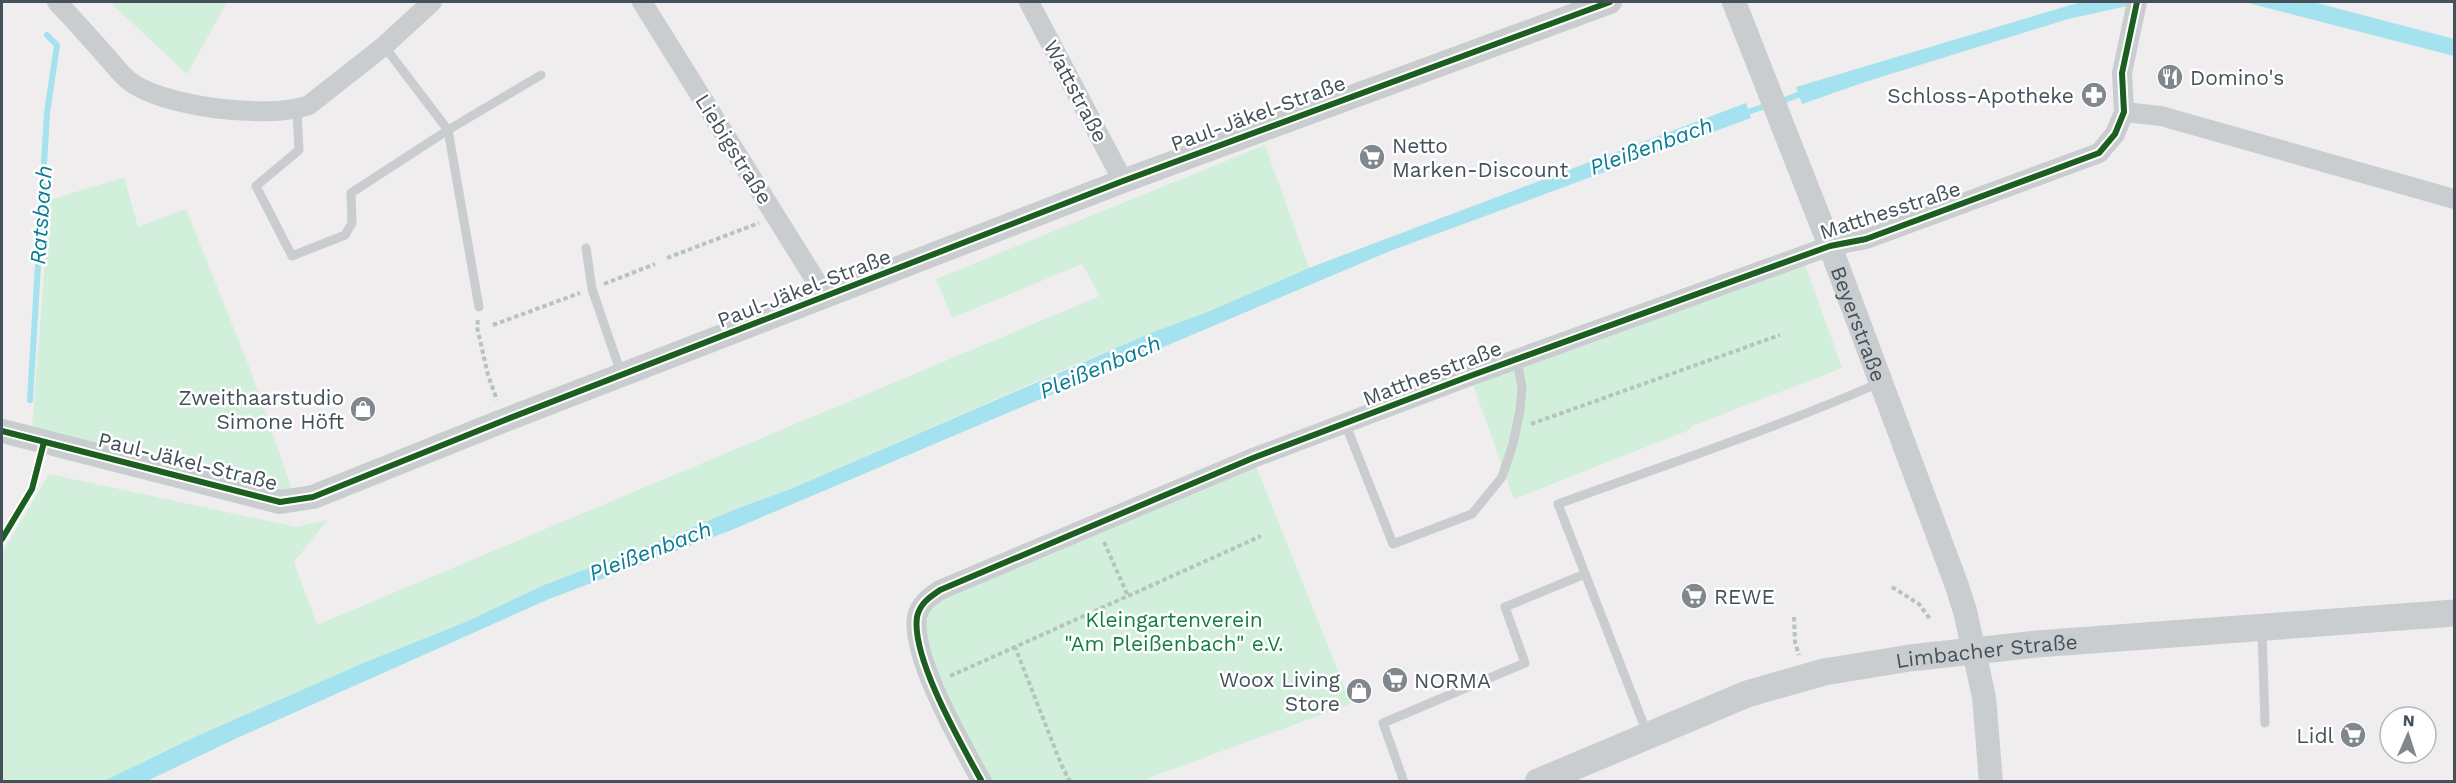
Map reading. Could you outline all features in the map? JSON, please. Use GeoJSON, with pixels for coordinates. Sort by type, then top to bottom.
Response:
{"type":"FeatureCollection","features":[{"type":"Feature","properties":{"kind":"main road","name":"Limbacher Straße"},"geometry":{"type":"LineString","coordinates":[[1538,782],[1747,694],[1806,676],[1910,658],[1973,651],[2261,626],[2454,613]]}},
{"type":"Feature","properties":{"kind":"street"},"geometry":{"type":"LineString","coordinates":[[57,2],[129,81],[194,106],[227,110],[297,110],[309,105],[384,46],[432,2]]}},
{"type":"Feature","properties":{"kind":"street","name":"Liebigstraße"},"geometry":{"type":"LineString","coordinates":[[642,2],[826,297]]}},
{"type":"Feature","properties":{"kind":"street","name":"Wattstraße"},"geometry":{"type":"LineString","coordinates":[[1029,2],[1123,181]]}},
{"type":"Feature","properties":{"kind":"street","name":"Paul-Jäkel-Straße"},"geometry":{"type":"LineString","coordinates":[[2,431],[261,498],[280,502],[299,501],[1123,181],[1610,2]]}},
{"type":"Feature","properties":{"kind":"street","name":"Beyerstraße"},"geometry":{"type":"LineString","coordinates":[[1734,2],[1830,246],[1879,383],[1957,586],[1965,611],[1984,697],[1991,782]]}},
{"type":"Feature","properties":{"kind":"street"},"geometry":{"type":"LineString","coordinates":[[2136,5],[2122,73],[2124,112],[2161,116],[2454,198]]}},
{"type":"Feature","properties":{"kind":"street","name":"Matthesstraße"},"geometry":{"type":"LineString","coordinates":[[982,782],[933,684],[918,636],[917,617],[923,602],[940,590],[1253,458],[1345,423],[1830,246],[1866,239],[2099,153],[2115,134],[2124,112]]}},
{"type":"Feature","properties":{"kind":"lane"},"geometry":{"type":"LineString","coordinates":[[384,46],[448,130],[479,307]]}},
{"type":"Feature","properties":{"kind":"lane"},"geometry":{"type":"LineString","coordinates":[[297,110],[299,150],[256,186],[292,256],[345,235],[352,224],[351,193],[448,130],[541,75]]}},
{"type":"Feature","properties":{"kind":"lane"},"geometry":{"type":"LineString","coordinates":[[586,248],[592,289],[622,375]]}},
{"type":"Feature","properties":{"kind":"lane"},"geometry":{"type":"LineString","coordinates":[[1345,423],[1393,544],[1472,514],[1502,477],[1516,430],[1522,387],[1517,359]]}},
{"type":"Feature","properties":{"kind":"lane"},"geometry":{"type":"LineString","coordinates":[[1648,735],[1558,504],[1725,444],[1879,383]]}},
{"type":"Feature","properties":{"kind":"lane"},"geometry":{"type":"LineString","coordinates":[[1404,782],[1383,723],[1525,663],[1504,607],[1585,574]]}},
{"type":"Feature","properties":{"kind":"lane"},"geometry":{"type":"LineString","coordinates":[[2261,626],[2265,723]]}},
{"type":"Feature","properties":{"kind":"path"},"geometry":{"type":"LineString","coordinates":[[667,258],[776,216]]}},
{"type":"Feature","properties":{"kind":"path"},"geometry":{"type":"LineString","coordinates":[[493,324],[655,264]]}},
{"type":"Feature","properties":{"kind":"path"},"geometry":{"type":"LineString","coordinates":[[479,307],[477,327],[488,375],[495,394]]}},
{"type":"Feature","properties":{"kind":"path"},"geometry":{"type":"LineString","coordinates":[[1516,430],[1780,335]]}},
{"type":"Feature","properties":{"kind":"path"},"geometry":{"type":"LineString","coordinates":[[1096,524],[1128,596]]}},
{"type":"Feature","properties":{"kind":"path"},"geometry":{"type":"LineString","coordinates":[[933,684],[1261,536]]}},
{"type":"Feature","properties":{"kind":"path"},"geometry":{"type":"LineString","coordinates":[[1892,587],[1919,604],[1930,619]]}},
{"type":"Feature","properties":{"kind":"path"},"geometry":{"type":"LineString","coordinates":[[1794,617],[1795,642],[1800,658]]}},
{"type":"Feature","properties":{"kind":"path"},"geometry":{"type":"LineString","coordinates":[[1015,647],[1060,764],[1070,782]]}},
{"type":"Feature","properties":{"kind":"green space"},"geometry":{"type":"Polygon","coordinates":[[[110,2],[227,2],[187,74],[110,2]]]}},
{"type":"Feature","properties":{"kind":"green space"},"geometry":{"type":"Polygon","coordinates":[[[1265,145],[1309,268],[1205,313],[1076,364],[793,488],[544,585],[468,621],[361,664],[197,736],[104,781],[2,781],[2,553],[49,474],[296,527],[327,520],[294,562],[317,625],[1100,296],[1082,264],[952,318],[936,279],[1265,145]]]}},
{"type":"Feature","properties":{"kind":"green space"},"geometry":{"type":"Polygon","coordinates":[[[124,177],[138,227],[186,209],[250,369],[295,498],[32,428],[50,200],[124,177]]]}},
{"type":"Feature","properties":{"kind":"green space"},"geometry":{"type":"Polygon","coordinates":[[[1802,256],[1842,368],[1514,499],[1470,376],[1802,256]]]}},
{"type":"Feature","properties":{"kind":"green space","name":"Kleingartenverein \"Am Pleißenbach\" e.V."},"geometry":{"type":"Polygon","coordinates":[[[1253,458],[1351,704],[1148,778],[1149,781],[982,781],[924,661],[923,602],[1253,458]]]}},
{"type":"Feature","properties":{"kind":"water"},"geometry":{"type":"Polygon","coordinates":[[[2081,2],[2146,2],[2068,19],[1802,104],[1796,87],[2081,2]]]}},
{"type":"Feature","properties":{"kind":"water"},"geometry":{"type":"Polygon","coordinates":[[[2244,2],[2313,2],[2454,39],[2454,56],[2244,2]]]}},
{"type":"Feature","properties":{"kind":"water"},"geometry":{"type":"Polygon","coordinates":[[[1746,103],[1751,118],[1390,251],[729,531],[549,599],[237,738],[147,781],[104,781],[197,736],[361,664],[468,621],[544,585],[793,488],[1151,333],[1205,313],[1309,268],[1746,103]]]}},
{"type":"Feature","properties":{"kind":"waterway","name":"Ratsbach"},"geometry":{"type":"LineString","coordinates":[[30,400],[47,113],[57,45],[47,35]]}},
{"type":"Feature","properties":{"kind":"waterway","name":"Pleißenbach"},"geometry":{"type":"LineString","coordinates":[[1779,102],[1806,92]]}},
{"type":"Feature","properties":{"kind":"waterway","name":"Pleißenbach"},"geometry":{"type":"LineString","coordinates":[[1741,114],[1769,105]]}},
{"type":"Feature","properties":{"kind":"cycle path"},"geometry":{"type":"LineString","coordinates":[[2,431],[280,502],[313,497],[505,420],[1123,181],[1610,2]]}},
{"type":"Feature","properties":{"kind":"cycle path"},"geometry":{"type":"LineString","coordinates":[[982,782],[940,701],[922,655],[917,634],[917,617],[920,608],[940,590],[1253,458],[1470,376],[1830,246],[1866,239],[2099,153],[2115,134],[2124,112],[2122,73],[2137,2]]}},
{"type":"Feature","properties":{"kind":"cycle path"},"geometry":{"type":"LineString","coordinates":[[2,539],[32,489],[44,442]]}},
{"type":"Feature","properties":{"kind":"place","name":"Domino's"},"geometry":{"type":"Point","coordinates":[2170,77]}},
{"type":"Feature","properties":{"kind":"place","name":"Schloss-Apotheke"},"geometry":{"type":"Point","coordinates":[2094,95]}},
{"type":"Feature","properties":{"kind":"place","name":"Netto Marken-Discount"},"geometry":{"type":"Point","coordinates":[1372,157]}},
{"type":"Feature","properties":{"kind":"place","name":"Zweithaarstudio Simone Höft"},"geometry":{"type":"Point","coordinates":[363,409]}},
{"type":"Feature","properties":{"kind":"place","name":"REWE"},"geometry":{"type":"Point","coordinates":[1694,596]}},
{"type":"Feature","properties":{"kind":"place","name":"NORMA"},"geometry":{"type":"Point","coordinates":[1395,680]}},
{"type":"Feature","properties":{"kind":"place","name":"Woox Living Store"},"geometry":{"type":"Point","coordinates":[1359,691]}},
{"type":"Feature","properties":{"kind":"place","name":"Lidl"},"geometry":{"type":"Point","coordinates":[2353,735]}}]}
